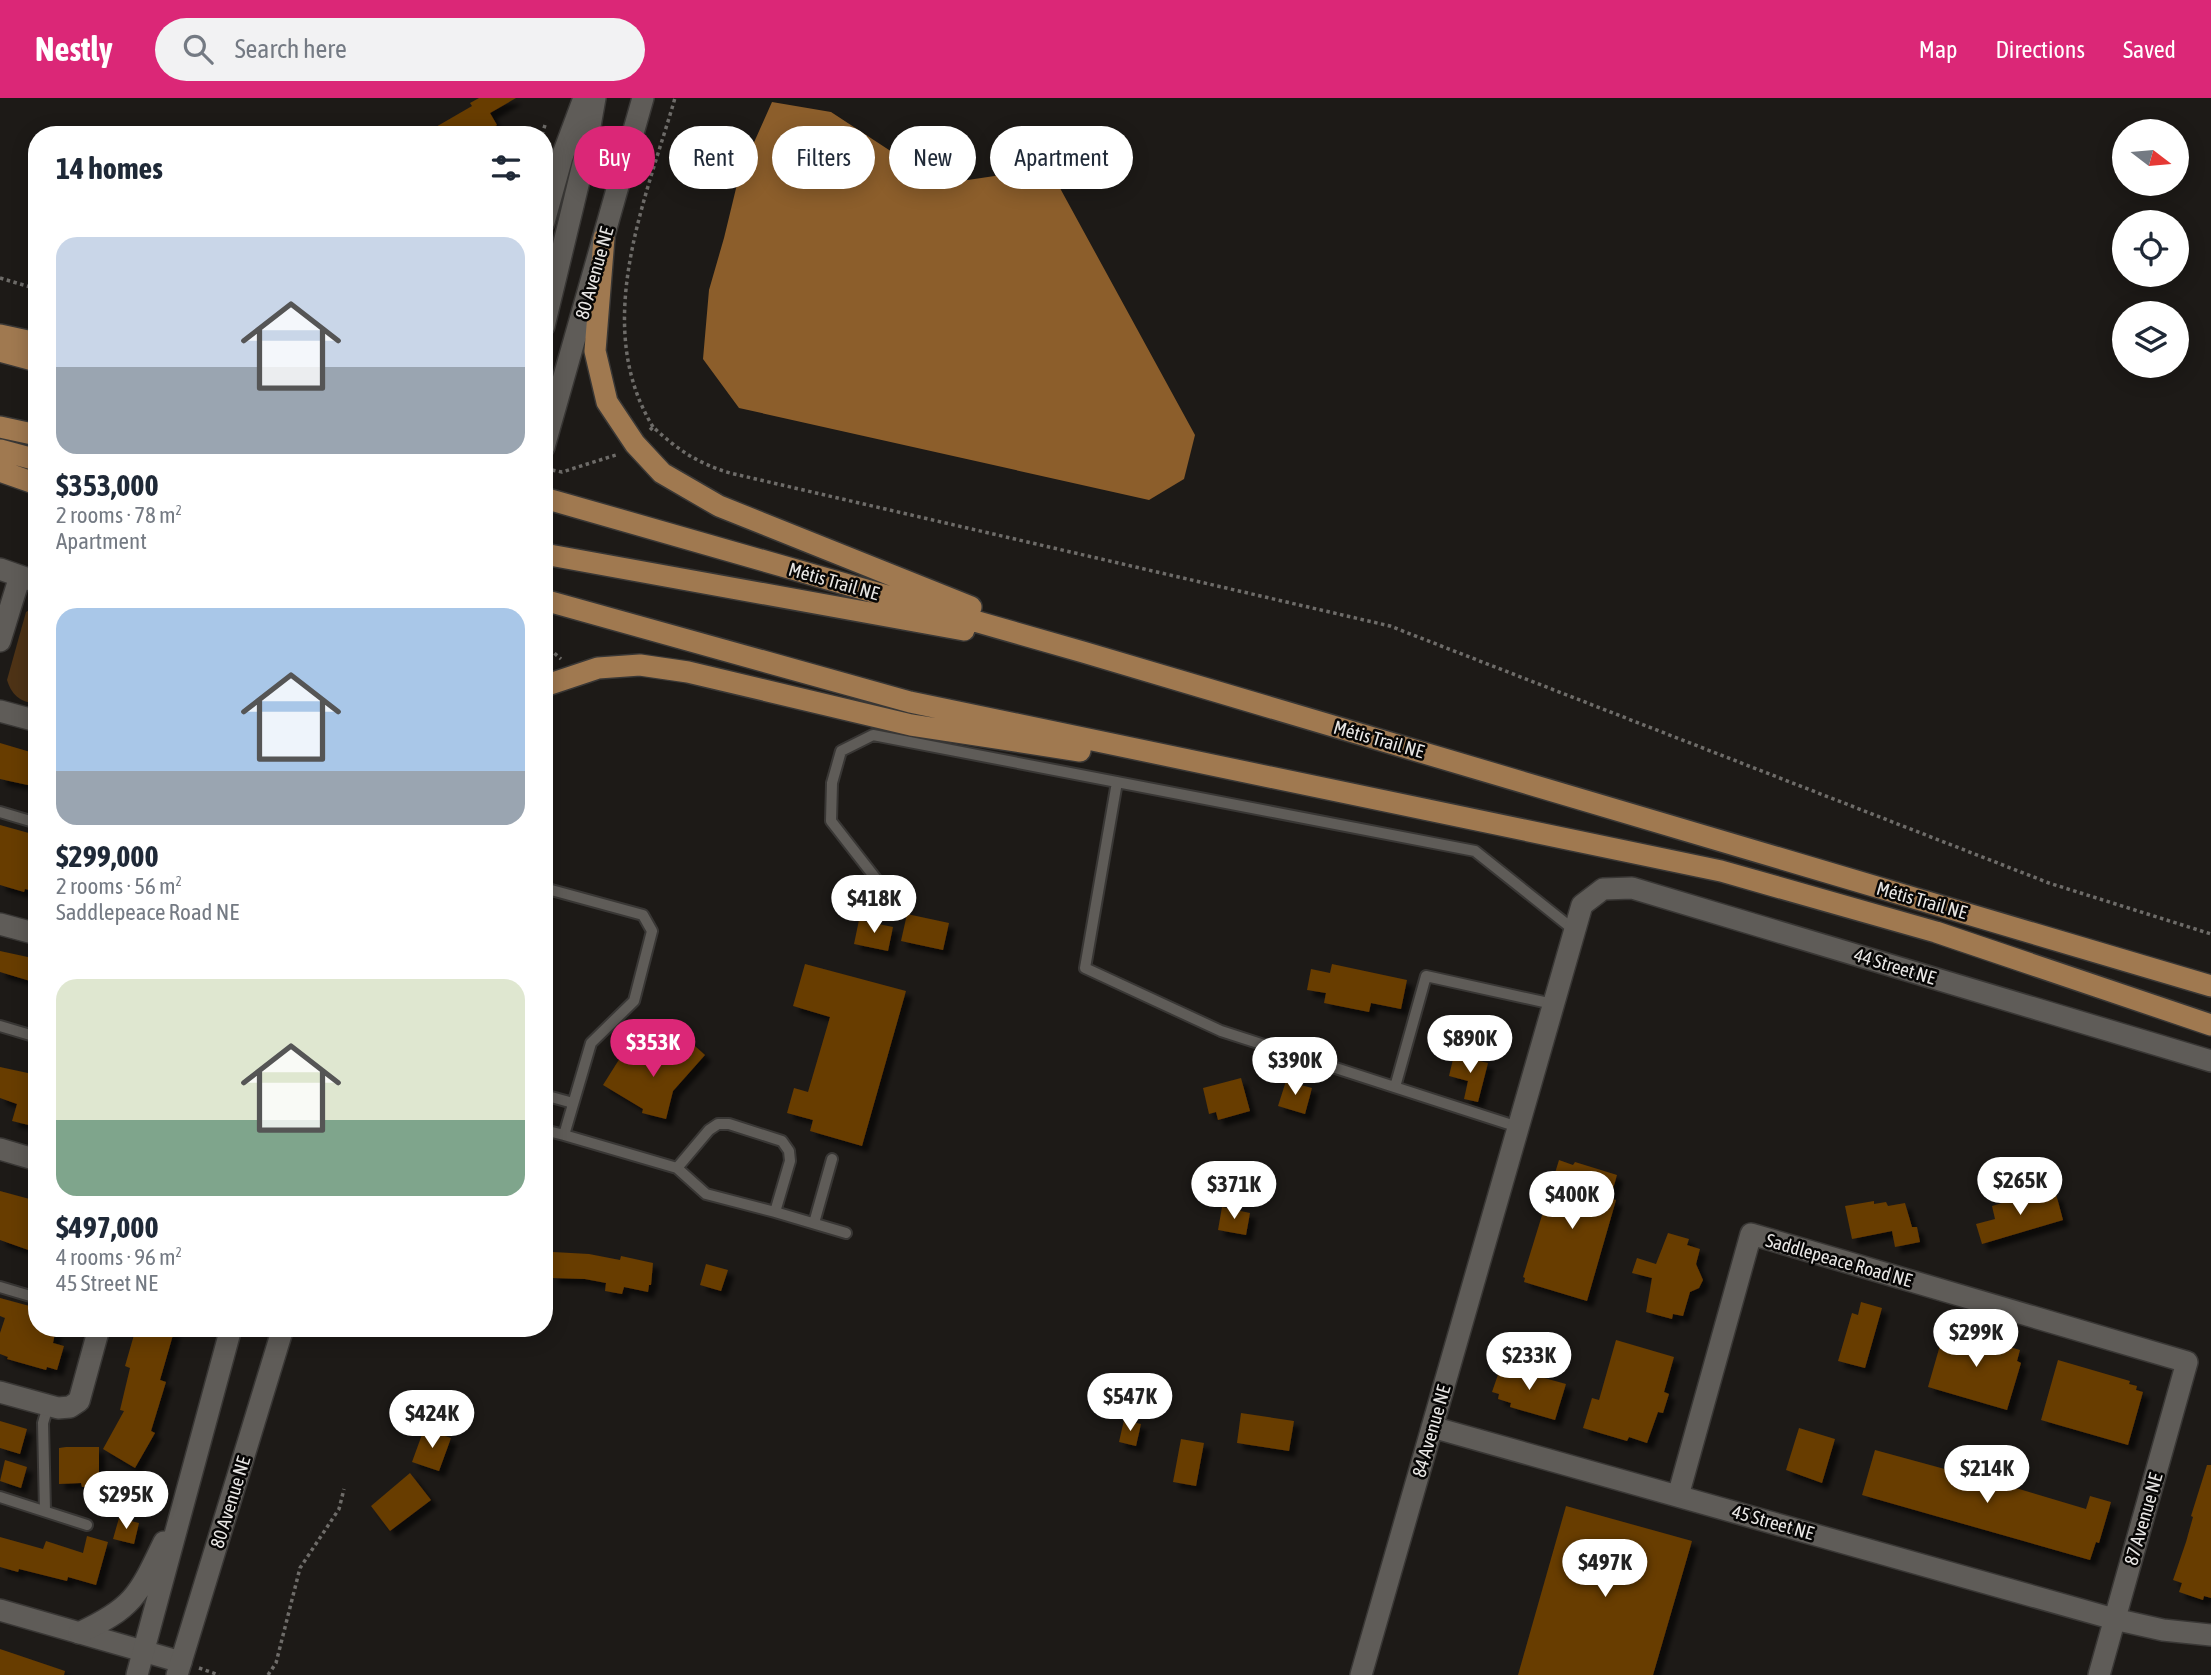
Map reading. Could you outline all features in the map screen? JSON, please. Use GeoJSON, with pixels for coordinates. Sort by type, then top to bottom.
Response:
{"type":"FeatureCollection","features":[{"type":"Feature","properties":{"kind":"main road"},"geometry":{"type":"LineString","coordinates":[[604,238],[595,351],[607,402],[635,444],[662,473],[719,506],[1083,652]]}},
{"type":"Feature","properties":{"kind":"main road"},"geometry":{"type":"LineString","coordinates":[[0,335],[28,341]]}},
{"type":"Feature","properties":{"kind":"main road"},"geometry":{"type":"LineString","coordinates":[[0,351],[28,359]]}},
{"type":"Feature","properties":{"kind":"main road"},"geometry":{"type":"LineString","coordinates":[[0,427],[28,433]]}},
{"type":"Feature","properties":{"kind":"main road"},"geometry":{"type":"LineString","coordinates":[[0,450],[28,458]]}},
{"type":"Feature","properties":{"kind":"main road"},"geometry":{"type":"LineString","coordinates":[[0,471],[28,481]]}},
{"type":"Feature","properties":{"kind":"main road","name":"Métis Trail NE"},"geometry":{"type":"LineString","coordinates":[[553,491],[1083,652],[2211,986]]}},
{"type":"Feature","properties":{"kind":"main road"},"geometry":{"type":"LineString","coordinates":[[553,556],[1083,652]]}},
{"type":"Feature","properties":{"kind":"main road","name":"Métis Trail NE"},"geometry":{"type":"LineString","coordinates":[[553,603],[911,702],[1721,871],[1936,932],[2211,1025]]}},
{"type":"Feature","properties":{"kind":"main road"},"geometry":{"type":"LineString","coordinates":[[553,683],[598,668],[640,665],[688,672],[911,725],[1331,789]]}},
{"type":"Feature","properties":{"kind":"street"},"geometry":{"type":"LineString","coordinates":[[553,190],[584,98]]}},
{"type":"Feature","properties":{"kind":"street"},"geometry":{"type":"LineString","coordinates":[[553,289],[584,160],[595,98]]}},
{"type":"Feature","properties":{"kind":"street","name":"80 Avenue NE"},"geometry":{"type":"LineString","coordinates":[[553,416],[643,98]]}},
{"type":"Feature","properties":{"kind":"street"},"geometry":{"type":"LineString","coordinates":[[0,640],[19,576]]}},
{"type":"Feature","properties":{"kind":"street"},"geometry":{"type":"LineString","coordinates":[[0,711],[28,719]]}},
{"type":"Feature","properties":{"kind":"street","name":"44 Street NE"},"geometry":{"type":"LineString","coordinates":[[1582,905],[1603,889],[1632,888],[2211,1061]]}},
{"type":"Feature","properties":{"kind":"street","name":"84 Avenue NE"},"geometry":{"type":"LineString","coordinates":[[1361,1675],[1582,905]]}},
{"type":"Feature","properties":{"kind":"street"},"geometry":{"type":"LineString","coordinates":[[0,924],[28,932]]}},
{"type":"Feature","properties":{"kind":"street"},"geometry":{"type":"LineString","coordinates":[[0,1149],[28,1157]]}},
{"type":"Feature","properties":{"kind":"street","name":"Saddlepeace Road NE"},"geometry":{"type":"LineString","coordinates":[[1678,1496],[1751,1234],[2188,1362]]}},
{"type":"Feature","properties":{"kind":"street"},"geometry":{"type":"LineString","coordinates":[[0,1392],[48,1406],[70,1407],[79,1401],[97,1337]]}},
{"type":"Feature","properties":{"kind":"street"},"geometry":{"type":"LineString","coordinates":[[137,1675],[229,1337]]}},
{"type":"Feature","properties":{"kind":"street","name":"80 Avenue NE"},"geometry":{"type":"LineString","coordinates":[[179,1668],[280,1337]]}},
{"type":"Feature","properties":{"kind":"street","name":"87 Avenue NE"},"geometry":{"type":"LineString","coordinates":[[2099,1675],[2188,1362]]}},
{"type":"Feature","properties":{"kind":"street","name":"45 Street NE"},"geometry":{"type":"LineString","coordinates":[[1432,1427],[2114,1619],[2163,1630],[2211,1635]]}},
{"type":"Feature","properties":{"kind":"street"},"geometry":{"type":"LineString","coordinates":[[79,1633],[107,1621],[129,1604],[145,1583],[187,1496]]}},
{"type":"Feature","properties":{"kind":"street"},"geometry":{"type":"LineString","coordinates":[[0,1610],[144,1651],[179,1668]]}},
{"type":"Feature","properties":{"kind":"lane"},"geometry":{"type":"LineString","coordinates":[[891,898],[831,821],[832,783],[841,751],[873,736],[1475,851],[1574,930]]}},
{"type":"Feature","properties":{"kind":"lane"},"geometry":{"type":"LineString","coordinates":[[1117,782],[1085,968],[1222,1031],[1518,1127]]}},
{"type":"Feature","properties":{"kind":"lane"},"geometry":{"type":"LineString","coordinates":[[0,812],[28,820]]}},
{"type":"Feature","properties":{"kind":"lane"},"geometry":{"type":"LineString","coordinates":[[553,890],[643,915],[652,932],[634,1002],[591,1043],[564,1135]]}},
{"type":"Feature","properties":{"kind":"lane"},"geometry":{"type":"LineString","coordinates":[[1395,1087],[1426,976],[1553,1004]]}},
{"type":"Feature","properties":{"kind":"lane"},"geometry":{"type":"LineString","coordinates":[[0,1026],[28,1034]]}},
{"type":"Feature","properties":{"kind":"lane"},"geometry":{"type":"LineString","coordinates":[[553,1097],[573,1103]]}},
{"type":"Feature","properties":{"kind":"lane"},"geometry":{"type":"LineString","coordinates":[[677,1168],[709,1130],[718,1124],[729,1124],[782,1141],[789,1151],[790,1161],[775,1212]]}},
{"type":"Feature","properties":{"kind":"lane"},"geometry":{"type":"LineString","coordinates":[[553,1132],[677,1168],[706,1194],[846,1233]]}},
{"type":"Feature","properties":{"kind":"lane"},"geometry":{"type":"LineString","coordinates":[[814,1223],[832,1159]]}},
{"type":"Feature","properties":{"kind":"lane"},"geometry":{"type":"LineString","coordinates":[[0,1287],[28,1295]]}},
{"type":"Feature","properties":{"kind":"lane"},"geometry":{"type":"LineString","coordinates":[[45,1511],[43,1423],[48,1406]]}},
{"type":"Feature","properties":{"kind":"lane"},"geometry":{"type":"LineString","coordinates":[[0,1497],[87,1525]]}},
{"type":"Feature","properties":{"kind":"path"},"geometry":{"type":"LineString","coordinates":[[675,98],[634,240],[624,311],[625,351],[641,407],[653,427],[682,453],[705,465],[730,473],[1390,626],[2049,883],[2211,934]]}},
{"type":"Feature","properties":{"kind":"path"},"geometry":{"type":"LineString","coordinates":[[0,278],[28,286]]}},
{"type":"Feature","properties":{"kind":"path"},"geometry":{"type":"LineString","coordinates":[[644,436],[653,427]]}},
{"type":"Feature","properties":{"kind":"path"},"geometry":{"type":"LineString","coordinates":[[553,470],[562,472],[626,451]]}},
{"type":"Feature","properties":{"kind":"path"},"geometry":{"type":"LineString","coordinates":[[553,489],[562,472]]}},
{"type":"Feature","properties":{"kind":"path"},"geometry":{"type":"LineString","coordinates":[[553,652],[569,666]]}},
{"type":"Feature","properties":{"kind":"path"},"geometry":{"type":"LineString","coordinates":[[268,1675],[276,1663],[300,1568],[339,1509],[344,1489]]}},
{"type":"Feature","properties":{"kind":"shaded area"},"geometry":{"type":"Polygon","coordinates":[[[772,102],[831,112],[852,126],[772,126],[772,189],[875,189],[875,141],[889,150],[889,189],[976,189],[976,179],[990,177],[990,189],[1060,189],[1195,435],[1184,479],[1149,500],[739,408],[703,359],[709,290],[736,189],[758,189],[758,133],[772,102]]]}},
{"type":"Feature","properties":{"kind":"shaded area"},"geometry":{"type":"Polygon","coordinates":[[[28,611],[28,702],[11,690],[7,680],[28,611]]]}},
{"type":"Feature","properties":{"kind":"building"},"geometry":{"type":"Polygon","coordinates":[[[479,98],[516,98],[490,113],[495,126],[438,126],[472,106],[470,103],[479,98]]]}},
{"type":"Feature","properties":{"kind":"building"},"geometry":{"type":"Polygon","coordinates":[[[0,743],[28,751],[28,785],[0,779],[0,743]]]}},
{"type":"Feature","properties":{"kind":"building"},"geometry":{"type":"Polygon","coordinates":[[[0,825],[28,833],[28,890],[24,892],[0,885],[0,825]]]}},
{"type":"Feature","properties":{"kind":"building"},"geometry":{"type":"Polygon","coordinates":[[[907,914],[949,923],[943,950],[901,941],[907,914]]]}},
{"type":"Feature","properties":{"kind":"building"},"geometry":{"type":"Polygon","coordinates":[[[859,920],[893,927],[888,951],[854,944],[859,920]]]}},
{"type":"Feature","properties":{"kind":"building"},"geometry":{"type":"Polygon","coordinates":[[[0,951],[28,957],[28,980],[0,972],[0,951]]]}},
{"type":"Feature","properties":{"kind":"building"},"geometry":{"type":"Polygon","coordinates":[[[805,964],[906,991],[862,1146],[810,1131],[813,1120],[787,1113],[794,1088],[808,1092],[830,1017],[793,1006],[805,964]]]}},
{"type":"Feature","properties":{"kind":"building"},"geometry":{"type":"Polygon","coordinates":[[[1332,964],[1407,980],[1401,1009],[1371,1003],[1369,1012],[1324,1003],[1326,993],[1307,990],[1311,969],[1330,973],[1332,964]]]}},
{"type":"Feature","properties":{"kind":"building"},"geometry":{"type":"Polygon","coordinates":[[[687,1039],[705,1055],[673,1091],[666,1119],[642,1113],[643,1109],[603,1085],[625,1054],[654,1061],[659,1057],[666,1061],[687,1039]]]}},
{"type":"Feature","properties":{"kind":"building"},"geometry":{"type":"Polygon","coordinates":[[[1454,1055],[1488,1063],[1478,1102],[1464,1099],[1468,1081],[1449,1076],[1454,1055]]]}},
{"type":"Feature","properties":{"kind":"building"},"geometry":{"type":"Polygon","coordinates":[[[0,1067],[28,1073],[28,1125],[12,1121],[17,1104],[0,1098],[0,1067]]]}},
{"type":"Feature","properties":{"kind":"building"},"geometry":{"type":"Polygon","coordinates":[[[1241,1078],[1250,1111],[1218,1120],[1216,1112],[1209,1114],[1203,1088],[1241,1078]]]}},
{"type":"Feature","properties":{"kind":"building"},"geometry":{"type":"Polygon","coordinates":[[[1286,1081],[1312,1088],[1305,1114],[1278,1106],[1286,1081]]]}},
{"type":"Feature","properties":{"kind":"building"},"geometry":{"type":"Polygon","coordinates":[[[1559,1160],[1617,1175],[1610,1199],[1616,1200],[1587,1301],[1524,1282],[1523,1277],[1559,1160]]]}},
{"type":"Feature","properties":{"kind":"building"},"geometry":{"type":"Polygon","coordinates":[[[0,1191],[28,1199],[28,1250],[0,1240],[0,1191]]]}},
{"type":"Feature","properties":{"kind":"building"},"geometry":{"type":"Polygon","coordinates":[[[2032,1194],[2034,1200],[2056,1194],[2063,1220],[1982,1244],[1976,1224],[1995,1219],[1992,1206],[2032,1194]]]}},
{"type":"Feature","properties":{"kind":"building"},"geometry":{"type":"Polygon","coordinates":[[[1874,1201],[1874,1204],[1886,1202],[1888,1206],[1905,1203],[1912,1227],[1917,1227],[1920,1242],[1895,1247],[1892,1231],[1852,1239],[1845,1206],[1874,1201]]]}},
{"type":"Feature","properties":{"kind":"building"},"geometry":{"type":"Polygon","coordinates":[[[1222,1207],[1250,1213],[1246,1235],[1218,1230],[1222,1207]]]}},
{"type":"Feature","properties":{"kind":"building"},"geometry":{"type":"Polygon","coordinates":[[[1668,1233],[1689,1239],[1687,1245],[1700,1249],[1696,1264],[1703,1280],[1699,1288],[1690,1292],[1683,1316],[1673,1314],[1672,1319],[1646,1312],[1652,1278],[1632,1273],[1637,1258],[1656,1264],[1668,1233]]]}},
{"type":"Feature","properties":{"kind":"building"},"geometry":{"type":"Polygon","coordinates":[[[553,1252],[589,1254],[620,1260],[621,1256],[653,1263],[648,1292],[624,1287],[622,1294],[605,1291],[606,1283],[553,1278],[553,1252]]]}},
{"type":"Feature","properties":{"kind":"building"},"geometry":{"type":"Polygon","coordinates":[[[706,1264],[728,1270],[721,1291],[700,1285],[706,1264]]]}},
{"type":"Feature","properties":{"kind":"building"},"geometry":{"type":"Polygon","coordinates":[[[0,1298],[28,1306],[28,1337],[54,1337],[53,1343],[64,1346],[57,1370],[47,1367],[46,1370],[7,1359],[8,1357],[0,1354],[0,1333],[5,1318],[0,1316],[0,1298]]]}},
{"type":"Feature","properties":{"kind":"building"},"geometry":{"type":"Polygon","coordinates":[[[1861,1302],[1882,1308],[1865,1368],[1838,1361],[1852,1313],[1858,1315],[1861,1302]]]}},
{"type":"Feature","properties":{"kind":"building"},"geometry":{"type":"Polygon","coordinates":[[[1945,1328],[2020,1350],[2017,1361],[2021,1363],[2007,1410],[1928,1387],[1945,1328]]]}},
{"type":"Feature","properties":{"kind":"building"},"geometry":{"type":"Polygon","coordinates":[[[133,1337],[172,1337],[160,1380],[166,1382],[151,1431],[155,1433],[135,1468],[103,1449],[124,1411],[120,1410],[130,1368],[125,1366],[133,1337]]]}},
{"type":"Feature","properties":{"kind":"building"},"geometry":{"type":"Polygon","coordinates":[[[1616,1340],[1674,1357],[1664,1392],[1669,1394],[1663,1413],[1658,1412],[1647,1443],[1629,1437],[1627,1441],[1583,1428],[1592,1398],[1599,1400],[1616,1340]]]}},
{"type":"Feature","properties":{"kind":"building"},"geometry":{"type":"Polygon","coordinates":[[[2058,1360],[2130,1381],[2129,1384],[2137,1386],[2136,1390],[2143,1392],[2128,1445],[2041,1420],[2058,1360]]]}},
{"type":"Feature","properties":{"kind":"building"},"geometry":{"type":"Polygon","coordinates":[[[1501,1366],[1566,1384],[1555,1420],[1510,1407],[1511,1403],[1498,1399],[1499,1394],[1492,1392],[1501,1366]]]}},
{"type":"Feature","properties":{"kind":"building"},"geometry":{"type":"Polygon","coordinates":[[[1241,1413],[1294,1421],[1289,1451],[1237,1443],[1241,1413]]]}},
{"type":"Feature","properties":{"kind":"building"},"geometry":{"type":"Polygon","coordinates":[[[1124,1420],[1141,1424],[1136,1446],[1119,1442],[1124,1420]]]}},
{"type":"Feature","properties":{"kind":"building"},"geometry":{"type":"Polygon","coordinates":[[[0,1421],[27,1429],[20,1454],[0,1448],[0,1421]]]}},
{"type":"Feature","properties":{"kind":"building"},"geometry":{"type":"Polygon","coordinates":[[[1799,1428],[1835,1439],[1822,1483],[1786,1470],[1799,1428]]]}},
{"type":"Feature","properties":{"kind":"building"},"geometry":{"type":"Polygon","coordinates":[[[424,1429],[451,1438],[439,1471],[412,1462],[424,1429]]]}},
{"type":"Feature","properties":{"kind":"building"},"geometry":{"type":"Polygon","coordinates":[[[1181,1439],[1204,1443],[1196,1486],[1173,1482],[1181,1439]]]}},
{"type":"Feature","properties":{"kind":"building"},"geometry":{"type":"Polygon","coordinates":[[[99,1447],[99,1487],[82,1487],[81,1483],[59,1484],[59,1448],[99,1447]]]}},
{"type":"Feature","properties":{"kind":"building"},"geometry":{"type":"Polygon","coordinates":[[[1875,1450],[1952,1469],[2086,1509],[2090,1496],[2111,1502],[2099,1543],[2096,1542],[2090,1560],[1862,1495],[1875,1450]]]}},
{"type":"Feature","properties":{"kind":"building"},"geometry":{"type":"Polygon","coordinates":[[[5,1460],[27,1467],[21,1488],[0,1481],[5,1460]]]}},
{"type":"Feature","properties":{"kind":"building"},"geometry":{"type":"Polygon","coordinates":[[[2207,1465],[2211,1465],[2211,1598],[2204,1596],[2203,1600],[2179,1592],[2182,1583],[2173,1580],[2207,1465]]]}},
{"type":"Feature","properties":{"kind":"building"},"geometry":{"type":"Polygon","coordinates":[[[410,1473],[431,1500],[390,1531],[371,1506],[410,1473]]]}},
{"type":"Feature","properties":{"kind":"building"},"geometry":{"type":"Polygon","coordinates":[[[1566,1506],[1692,1541],[1653,1675],[1518,1675],[1566,1506]]]}},
{"type":"Feature","properties":{"kind":"building"},"geometry":{"type":"Polygon","coordinates":[[[119,1518],[139,1523],[134,1544],[113,1539],[119,1518]]]}},
{"type":"Feature","properties":{"kind":"building"},"geometry":{"type":"Polygon","coordinates":[[[87,1536],[108,1542],[96,1585],[68,1577],[67,1581],[0,1567],[0,1537],[43,1549],[46,1541],[83,1553],[87,1536]]]}},
{"type":"Feature","properties":{"kind":"building"},"geometry":{"type":"Polygon","coordinates":[[[0,1649],[65,1671],[64,1675],[0,1675],[0,1649]]]}}]}
